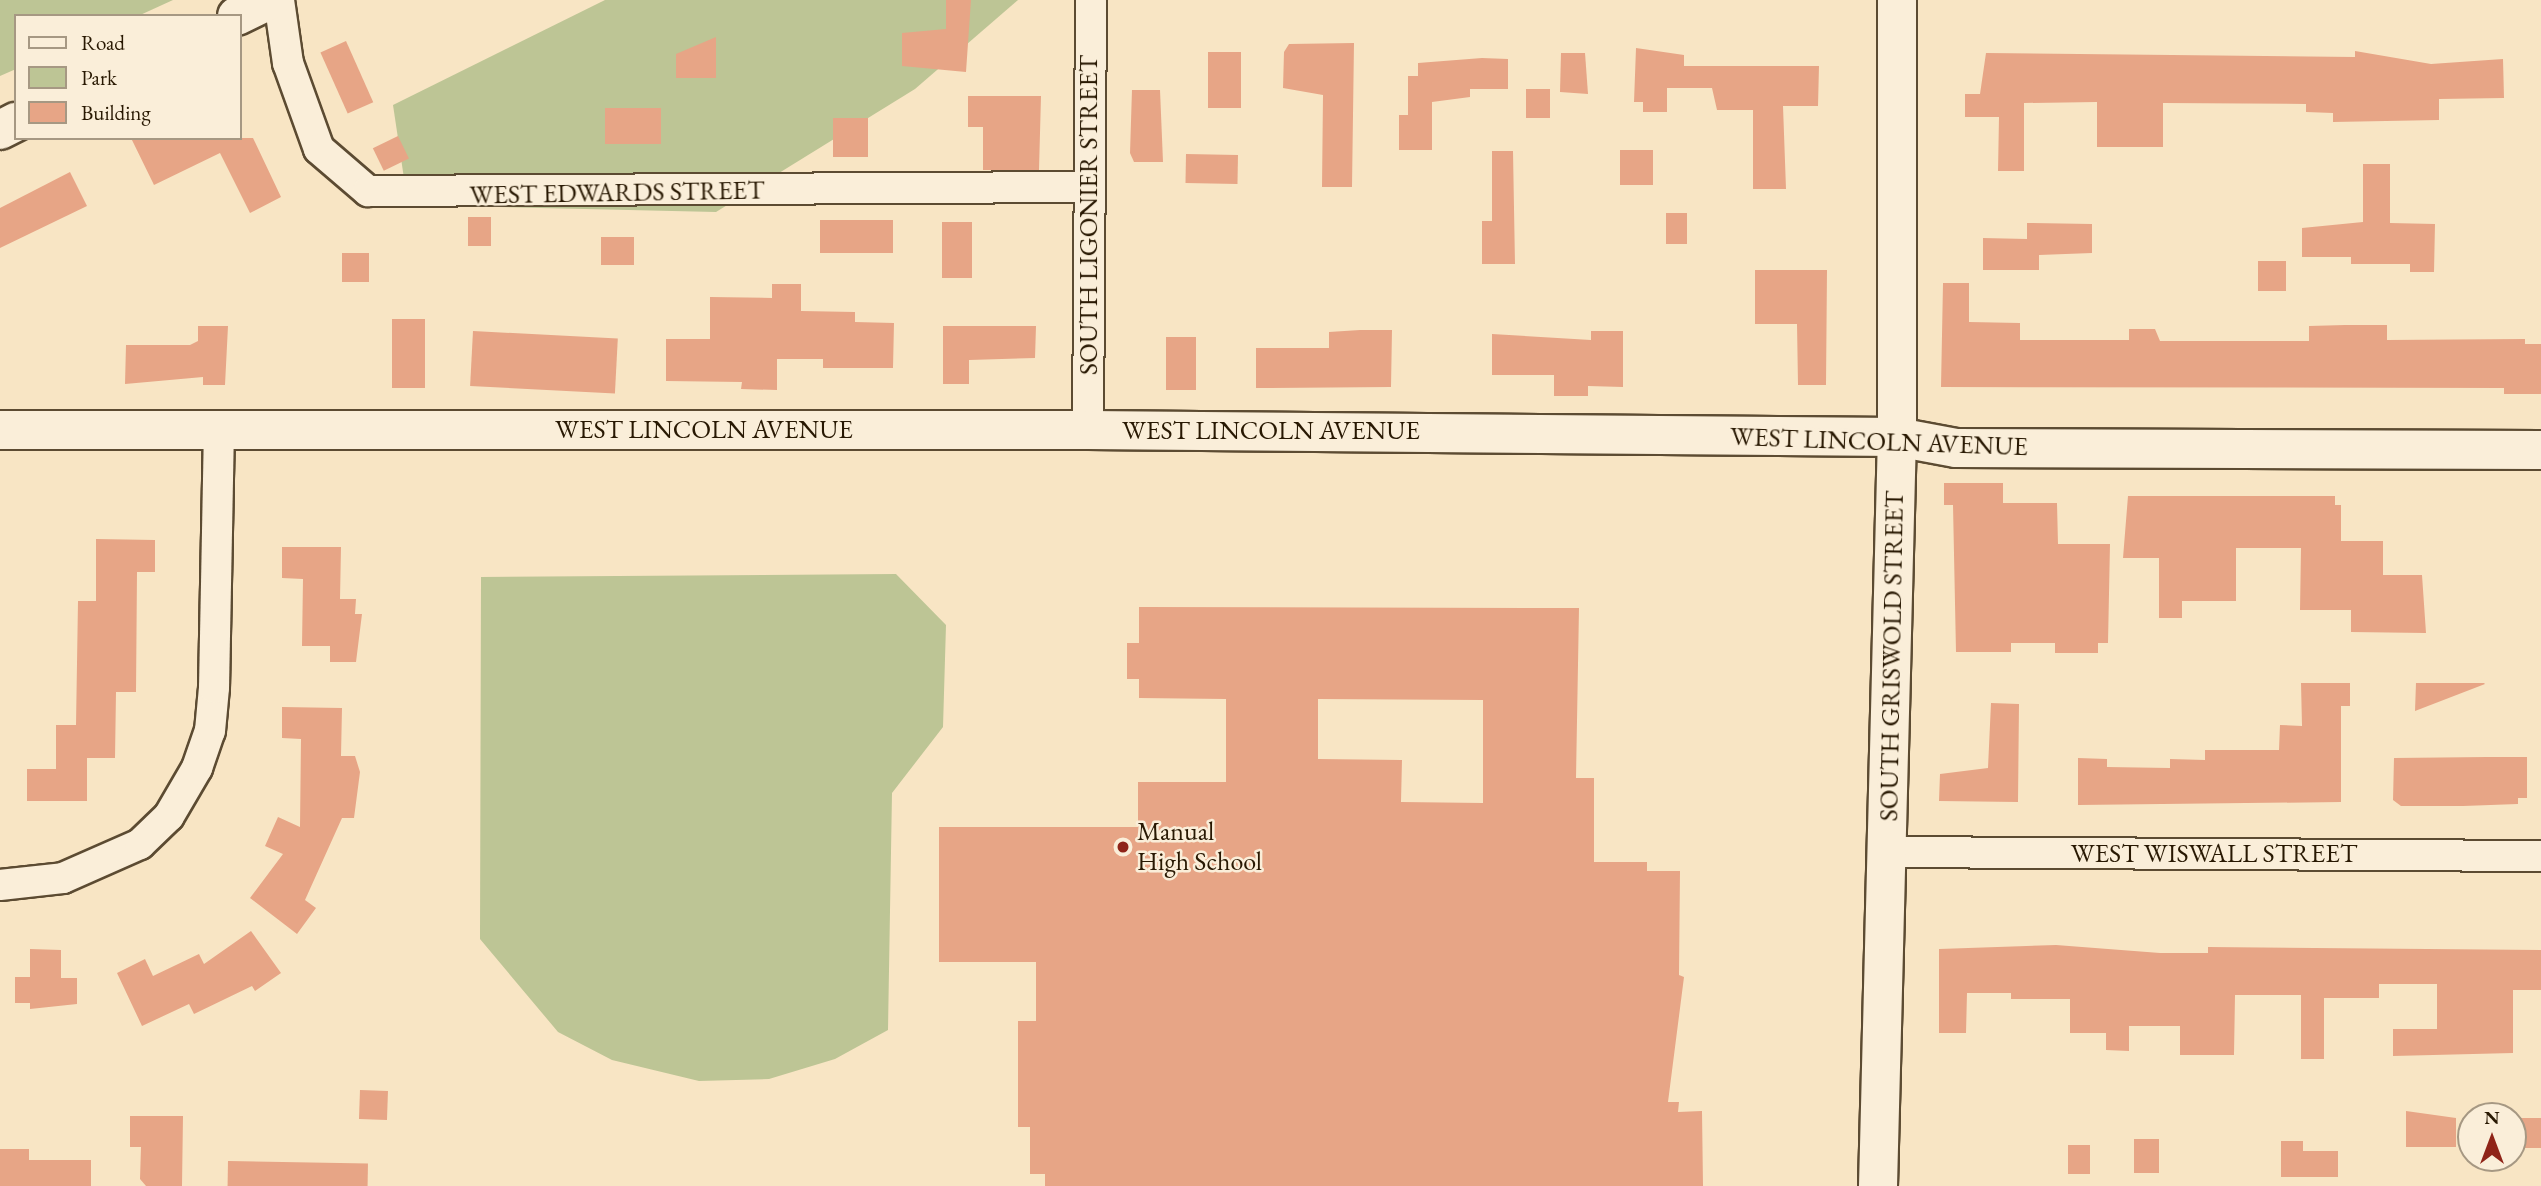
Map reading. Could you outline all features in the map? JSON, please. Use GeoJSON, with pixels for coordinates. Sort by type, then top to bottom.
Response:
{"type":"FeatureCollection","features":[{"type":"Feature","properties":{"kind":"main road"},"geometry":{"type":"LineString","coordinates":[[241,14],[270,0]]}},
{"type":"Feature","properties":{"kind":"main road","name":"SOUTH GRISWOLD STREET"},"geometry":{"type":"LineString","coordinates":[[1878,1186],[1897,437],[1897,0]]}},
{"type":"Feature","properties":{"kind":"main road","name":"WEST LINCOLN AVENUE"},"geometry":{"type":"LineString","coordinates":[[0,430],[1088,430],[1897,437],[1956,448],[2541,450]]}},
{"type":"Feature","properties":{"kind":"street","name":"WEST EDWARDS STREET"},"geometry":{"type":"LineString","coordinates":[[279,0],[288,63],[319,149],[368,191],[1087,187]]}},
{"type":"Feature","properties":{"kind":"street","name":"SOUTH LIGONIER STREET"},"geometry":{"type":"LineString","coordinates":[[1088,430],[1087,187],[1091,0]]}},
{"type":"Feature","properties":{"kind":"street"},"geometry":{"type":"LineString","coordinates":[[0,886],[63,878],[140,844],[169,816],[197,768],[211,731],[215,678],[219,430]]}},
{"type":"Feature","properties":{"kind":"street","name":"WEST WISWALL STREET"},"geometry":{"type":"LineString","coordinates":[[1888,852],[2541,856]]}},
{"type":"Feature","properties":{"kind":"green space"},"geometry":{"type":"Polygon","coordinates":[[[0,0],[173,0],[142,14],[14,14],[14,70],[0,76],[0,0]]]}},
{"type":"Feature","properties":{"kind":"green space"},"geometry":{"type":"Polygon","coordinates":[[[605,0],[1018,0],[915,89],[716,212],[408,205],[393,105],[605,0]]]}},
{"type":"Feature","properties":{"kind":"green space"},"geometry":{"type":"Polygon","coordinates":[[[896,574],[946,625],[943,727],[892,793],[888,1030],[835,1059],[769,1079],[699,1081],[612,1060],[558,1032],[480,939],[481,577],[896,574]]]}},
{"type":"Feature","properties":{"kind":"building"},"geometry":{"type":"Polygon","coordinates":[[[946,0],[971,0],[966,72],[902,66],[902,33],[946,29],[946,0]]]}},
{"type":"Feature","properties":{"kind":"building"},"geometry":{"type":"Polygon","coordinates":[[[716,37],[716,78],[676,78],[676,54],[716,37]]]}},
{"type":"Feature","properties":{"kind":"building"},"geometry":{"type":"Polygon","coordinates":[[[346,41],[373,102],[348,114],[320,52],[346,41]]]}},
{"type":"Feature","properties":{"kind":"building"},"geometry":{"type":"Polygon","coordinates":[[[1354,43],[1352,187],[1322,187],[1323,95],[1283,88],[1284,52],[1289,44],[1354,43]]]}},
{"type":"Feature","properties":{"kind":"building"},"geometry":{"type":"Polygon","coordinates":[[[1636,48],[1684,55],[1684,66],[1819,66],[1818,106],[1783,106],[1786,189],[1753,189],[1753,110],[1717,110],[1712,88],[1667,88],[1667,112],[1643,112],[1643,102],[1634,102],[1636,48]]]}},
{"type":"Feature","properties":{"kind":"building"},"geometry":{"type":"Polygon","coordinates":[[[2355,51],[2431,64],[2503,59],[2504,98],[2439,99],[2439,120],[2333,122],[2333,113],[2306,112],[2306,104],[2163,103],[2163,147],[2097,147],[2097,102],[2024,103],[2024,171],[1998,171],[1999,117],[1965,117],[1965,94],[1980,94],[1986,53],[2355,57],[2355,51]]]}},
{"type":"Feature","properties":{"kind":"building"},"geometry":{"type":"Polygon","coordinates":[[[1208,52],[1241,52],[1241,108],[1208,108],[1208,52]]]}},
{"type":"Feature","properties":{"kind":"building"},"geometry":{"type":"Polygon","coordinates":[[[1561,53],[1585,53],[1588,94],[1560,92],[1561,53]]]}},
{"type":"Feature","properties":{"kind":"building"},"geometry":{"type":"Polygon","coordinates":[[[1482,58],[1508,59],[1508,89],[1470,89],[1470,97],[1432,102],[1432,150],[1399,150],[1399,115],[1408,115],[1408,76],[1418,76],[1418,63],[1482,58]]]}},
{"type":"Feature","properties":{"kind":"building"},"geometry":{"type":"Polygon","coordinates":[[[1526,89],[1550,89],[1550,118],[1526,118],[1526,89]]]}},
{"type":"Feature","properties":{"kind":"building"},"geometry":{"type":"Polygon","coordinates":[[[1132,90],[1160,90],[1163,162],[1134,162],[1130,153],[1132,90]]]}},
{"type":"Feature","properties":{"kind":"building"},"geometry":{"type":"Polygon","coordinates":[[[968,96],[1041,96],[1039,170],[983,170],[983,127],[968,127],[968,96]]]}},
{"type":"Feature","properties":{"kind":"building"},"geometry":{"type":"Polygon","coordinates":[[[605,108],[661,108],[661,144],[605,144],[605,108]]]}},
{"type":"Feature","properties":{"kind":"building"},"geometry":{"type":"Polygon","coordinates":[[[833,118],[868,118],[868,157],[833,157],[833,118]]]}},
{"type":"Feature","properties":{"kind":"building"},"geometry":{"type":"Polygon","coordinates":[[[398,136],[409,158],[384,171],[373,148],[398,136]]]}},
{"type":"Feature","properties":{"kind":"building"},"geometry":{"type":"Polygon","coordinates":[[[253,138],[281,197],[250,213],[220,153],[154,185],[132,140],[253,138]]]}},
{"type":"Feature","properties":{"kind":"building"},"geometry":{"type":"Polygon","coordinates":[[[1620,150],[1653,150],[1653,185],[1620,185],[1620,150]]]}},
{"type":"Feature","properties":{"kind":"building"},"geometry":{"type":"Polygon","coordinates":[[[1492,151],[1513,151],[1515,264],[1482,264],[1482,221],[1492,221],[1492,151]]]}},
{"type":"Feature","properties":{"kind":"building"},"geometry":{"type":"Polygon","coordinates":[[[1186,154],[1238,155],[1237,184],[1185,183],[1186,154]]]}},
{"type":"Feature","properties":{"kind":"building"},"geometry":{"type":"Polygon","coordinates":[[[2363,164],[2390,164],[2390,223],[2435,224],[2434,272],[2410,272],[2410,264],[2351,264],[2351,257],[2302,257],[2302,228],[2363,222],[2363,164]]]}},
{"type":"Feature","properties":{"kind":"building"},"geometry":{"type":"Polygon","coordinates":[[[70,172],[87,206],[0,248],[0,208],[70,172]]]}},
{"type":"Feature","properties":{"kind":"building"},"geometry":{"type":"Polygon","coordinates":[[[1666,213],[1687,213],[1687,244],[1666,244],[1666,213]]]}},
{"type":"Feature","properties":{"kind":"building"},"geometry":{"type":"Polygon","coordinates":[[[468,217],[491,217],[491,246],[468,246],[468,217]]]}},
{"type":"Feature","properties":{"kind":"building"},"geometry":{"type":"Polygon","coordinates":[[[820,220],[893,220],[893,253],[820,253],[820,220]]]}},
{"type":"Feature","properties":{"kind":"building"},"geometry":{"type":"Polygon","coordinates":[[[942,222],[972,222],[972,278],[942,278],[942,222]]]}},
{"type":"Feature","properties":{"kind":"building"},"geometry":{"type":"Polygon","coordinates":[[[2027,223],[2092,224],[2092,253],[2039,255],[2039,270],[1983,270],[1983,238],[2027,239],[2027,223]]]}},
{"type":"Feature","properties":{"kind":"building"},"geometry":{"type":"Polygon","coordinates":[[[601,237],[634,237],[634,265],[601,265],[601,237]]]}},
{"type":"Feature","properties":{"kind":"building"},"geometry":{"type":"Polygon","coordinates":[[[342,253],[369,253],[369,282],[342,282],[342,253]]]}},
{"type":"Feature","properties":{"kind":"building"},"geometry":{"type":"Polygon","coordinates":[[[2258,261],[2286,261],[2286,291],[2258,291],[2258,261]]]}},
{"type":"Feature","properties":{"kind":"building"},"geometry":{"type":"Polygon","coordinates":[[[1755,270],[1827,270],[1826,385],[1798,385],[1797,324],[1755,324],[1755,270]]]}},
{"type":"Feature","properties":{"kind":"building"},"geometry":{"type":"Polygon","coordinates":[[[1943,283],[1969,283],[1969,322],[2020,323],[2020,340],[2129,340],[2129,329],[2155,329],[2160,341],[2309,341],[2309,326],[2345,325],[2387,325],[2387,340],[2525,339],[2525,344],[2541,344],[2541,394],[2504,394],[2504,388],[1941,387],[1943,283]]]}},
{"type":"Feature","properties":{"kind":"building"},"geometry":{"type":"Polygon","coordinates":[[[772,284],[801,284],[801,311],[855,312],[855,322],[894,323],[893,368],[823,368],[823,359],[777,359],[777,390],[741,389],[742,382],[666,381],[666,339],[710,339],[710,297],[772,298],[772,284]]]}},
{"type":"Feature","properties":{"kind":"building"},"geometry":{"type":"Polygon","coordinates":[[[392,319],[425,319],[425,388],[392,388],[392,319]]]}},
{"type":"Feature","properties":{"kind":"building"},"geometry":{"type":"Polygon","coordinates":[[[198,326],[228,326],[225,385],[203,385],[203,377],[125,384],[126,345],[190,345],[198,341],[198,326]]]}},
{"type":"Feature","properties":{"kind":"building"},"geometry":{"type":"Polygon","coordinates":[[[943,326],[1036,326],[1035,358],[969,360],[969,384],[943,384],[943,326]]]}},
{"type":"Feature","properties":{"kind":"building"},"geometry":{"type":"Polygon","coordinates":[[[1392,330],[1391,387],[1256,388],[1256,348],[1329,348],[1329,332],[1392,330]]]}},
{"type":"Feature","properties":{"kind":"building"},"geometry":{"type":"Polygon","coordinates":[[[473,331],[618,339],[615,394],[470,386],[473,331]]]}},
{"type":"Feature","properties":{"kind":"building"},"geometry":{"type":"Polygon","coordinates":[[[1591,331],[1623,331],[1623,387],[1588,386],[1588,396],[1554,396],[1554,375],[1492,375],[1492,334],[1591,340],[1591,331]]]}},
{"type":"Feature","properties":{"kind":"building"},"geometry":{"type":"Polygon","coordinates":[[[1166,337],[1196,337],[1196,390],[1166,390],[1166,337]]]}},
{"type":"Feature","properties":{"kind":"building"},"geometry":{"type":"Polygon","coordinates":[[[1944,483],[2003,483],[2003,503],[2057,503],[2058,544],[2110,544],[2108,643],[2098,643],[2098,653],[2055,653],[2055,643],[2011,643],[2011,652],[1956,652],[1953,505],[1944,505],[1944,483]]]}},
{"type":"Feature","properties":{"kind":"building"},"geometry":{"type":"Polygon","coordinates":[[[2128,496],[2335,496],[2335,505],[2341,505],[2341,541],[2383,541],[2383,575],[2422,575],[2426,633],[2351,632],[2351,610],[2300,610],[2301,548],[2236,548],[2236,601],[2182,601],[2182,618],[2159,618],[2159,558],[2123,558],[2128,496]]]}},
{"type":"Feature","properties":{"kind":"building"},"geometry":{"type":"Polygon","coordinates":[[[96,539],[155,540],[155,572],[137,572],[136,692],[116,692],[115,758],[87,758],[87,801],[27,801],[27,769],[56,769],[56,725],[76,725],[78,601],[96,601],[96,539]]]}},
{"type":"Feature","properties":{"kind":"building"},"geometry":{"type":"Polygon","coordinates":[[[282,547],[341,547],[340,599],[356,599],[355,614],[362,614],[356,662],[330,662],[330,646],[302,646],[303,579],[282,578],[282,547]]]}},
{"type":"Feature","properties":{"kind":"building"},"geometry":{"type":"Polygon","coordinates":[[[1139,607],[1579,608],[1576,778],[1594,778],[1594,862],[1647,862],[1647,871],[1680,871],[1679,975],[1684,977],[1668,1102],[1679,1102],[1678,1112],[1702,1111],[1703,1186],[1045,1186],[1045,1174],[1030,1174],[1030,1127],[1018,1127],[1018,1021],[1036,1021],[1036,962],[939,962],[939,827],[1138,827],[1138,782],[1226,782],[1226,699],[1139,698],[1139,679],[1127,679],[1127,643],[1139,643],[1139,607]],[[1318,699],[1318,759],[1402,760],[1401,802],[1483,803],[1483,700],[1318,699]]]}},
{"type":"Feature","properties":{"kind":"building"},"geometry":{"type":"Polygon","coordinates":[[[2301,683],[2350,683],[2350,706],[2341,706],[2341,802],[2078,805],[2078,758],[2107,759],[2107,767],[2170,768],[2170,759],[2205,760],[2205,750],[2279,750],[2280,725],[2302,726],[2301,683]]]}},
{"type":"Feature","properties":{"kind":"building"},"geometry":{"type":"Polygon","coordinates":[[[2416,683],[2484,683],[2485,684],[2415,711],[2416,683]]]}},
{"type":"Feature","properties":{"kind":"building"},"geometry":{"type":"Polygon","coordinates":[[[1991,703],[2019,704],[2018,802],[1939,801],[1940,774],[1988,768],[1991,703]]]}},
{"type":"Feature","properties":{"kind":"building"},"geometry":{"type":"Polygon","coordinates":[[[282,707],[342,708],[341,756],[355,756],[360,772],[354,818],[342,818],[305,900],[316,908],[297,934],[250,898],[283,854],[265,846],[278,817],[300,827],[301,739],[282,738],[282,707]]]}},
{"type":"Feature","properties":{"kind":"building"},"geometry":{"type":"Polygon","coordinates":[[[2527,757],[2527,798],[2518,798],[2518,804],[2401,806],[2393,800],[2394,758],[2527,757]]]}},
{"type":"Feature","properties":{"kind":"building"},"geometry":{"type":"Polygon","coordinates":[[[251,931],[281,973],[255,991],[252,986],[194,1014],[189,1004],[142,1026],[117,973],[145,959],[153,976],[199,954],[204,964],[251,931]]]}},
{"type":"Feature","properties":{"kind":"building"},"geometry":{"type":"Polygon","coordinates":[[[2056,945],[2160,953],[2208,953],[2208,947],[2541,950],[2541,990],[2513,990],[2513,1053],[2393,1056],[2393,1029],[2437,1029],[2437,984],[2379,984],[2379,998],[2324,998],[2324,1059],[2301,1059],[2301,995],[2235,995],[2234,1055],[2180,1055],[2180,1026],[2129,1026],[2129,1051],[2106,1050],[2106,1033],[2070,1033],[2070,999],[2011,999],[2011,993],[1967,993],[1966,1033],[1939,1033],[1939,949],[2056,945]]]}},
{"type":"Feature","properties":{"kind":"building"},"geometry":{"type":"Polygon","coordinates":[[[30,949],[61,950],[61,978],[77,978],[77,1004],[30,1009],[30,1003],[15,1003],[15,977],[30,977],[30,949]]]}},
{"type":"Feature","properties":{"kind":"building"},"geometry":{"type":"Polygon","coordinates":[[[360,1090],[388,1091],[387,1120],[359,1119],[360,1090]]]}},
{"type":"Feature","properties":{"kind":"building"},"geometry":{"type":"Polygon","coordinates":[[[2406,1111],[2456,1118],[2456,1147],[2406,1147],[2406,1111]]]}},
{"type":"Feature","properties":{"kind":"building"},"geometry":{"type":"Polygon","coordinates":[[[130,1116],[183,1116],[182,1186],[146,1186],[140,1179],[141,1147],[130,1147],[130,1116]]]}},
{"type":"Feature","properties":{"kind":"building"},"geometry":{"type":"Polygon","coordinates":[[[2527,1118],[2541,1118],[2541,1148],[2527,1148],[2527,1118]]]}},
{"type":"Feature","properties":{"kind":"building"},"geometry":{"type":"Polygon","coordinates":[[[2134,1139],[2159,1139],[2159,1173],[2134,1173],[2134,1139]]]}},
{"type":"Feature","properties":{"kind":"building"},"geometry":{"type":"Polygon","coordinates":[[[2281,1141],[2303,1141],[2303,1151],[2338,1151],[2338,1177],[2281,1177],[2281,1141]]]}},
{"type":"Feature","properties":{"kind":"building"},"geometry":{"type":"Polygon","coordinates":[[[2068,1145],[2090,1145],[2090,1174],[2068,1174],[2068,1145]]]}},
{"type":"Feature","properties":{"kind":"building"},"geometry":{"type":"Polygon","coordinates":[[[0,1149],[29,1149],[29,1160],[91,1160],[91,1186],[0,1186],[0,1149]]]}},
{"type":"Feature","properties":{"kind":"building"},"geometry":{"type":"Polygon","coordinates":[[[228,1161],[368,1163],[368,1186],[228,1186],[228,1161]]]}},
{"type":"Feature","properties":{"kind":"place","name":"Manual High School"},"geometry":{"type":"Point","coordinates":[1123,847]}}]}
